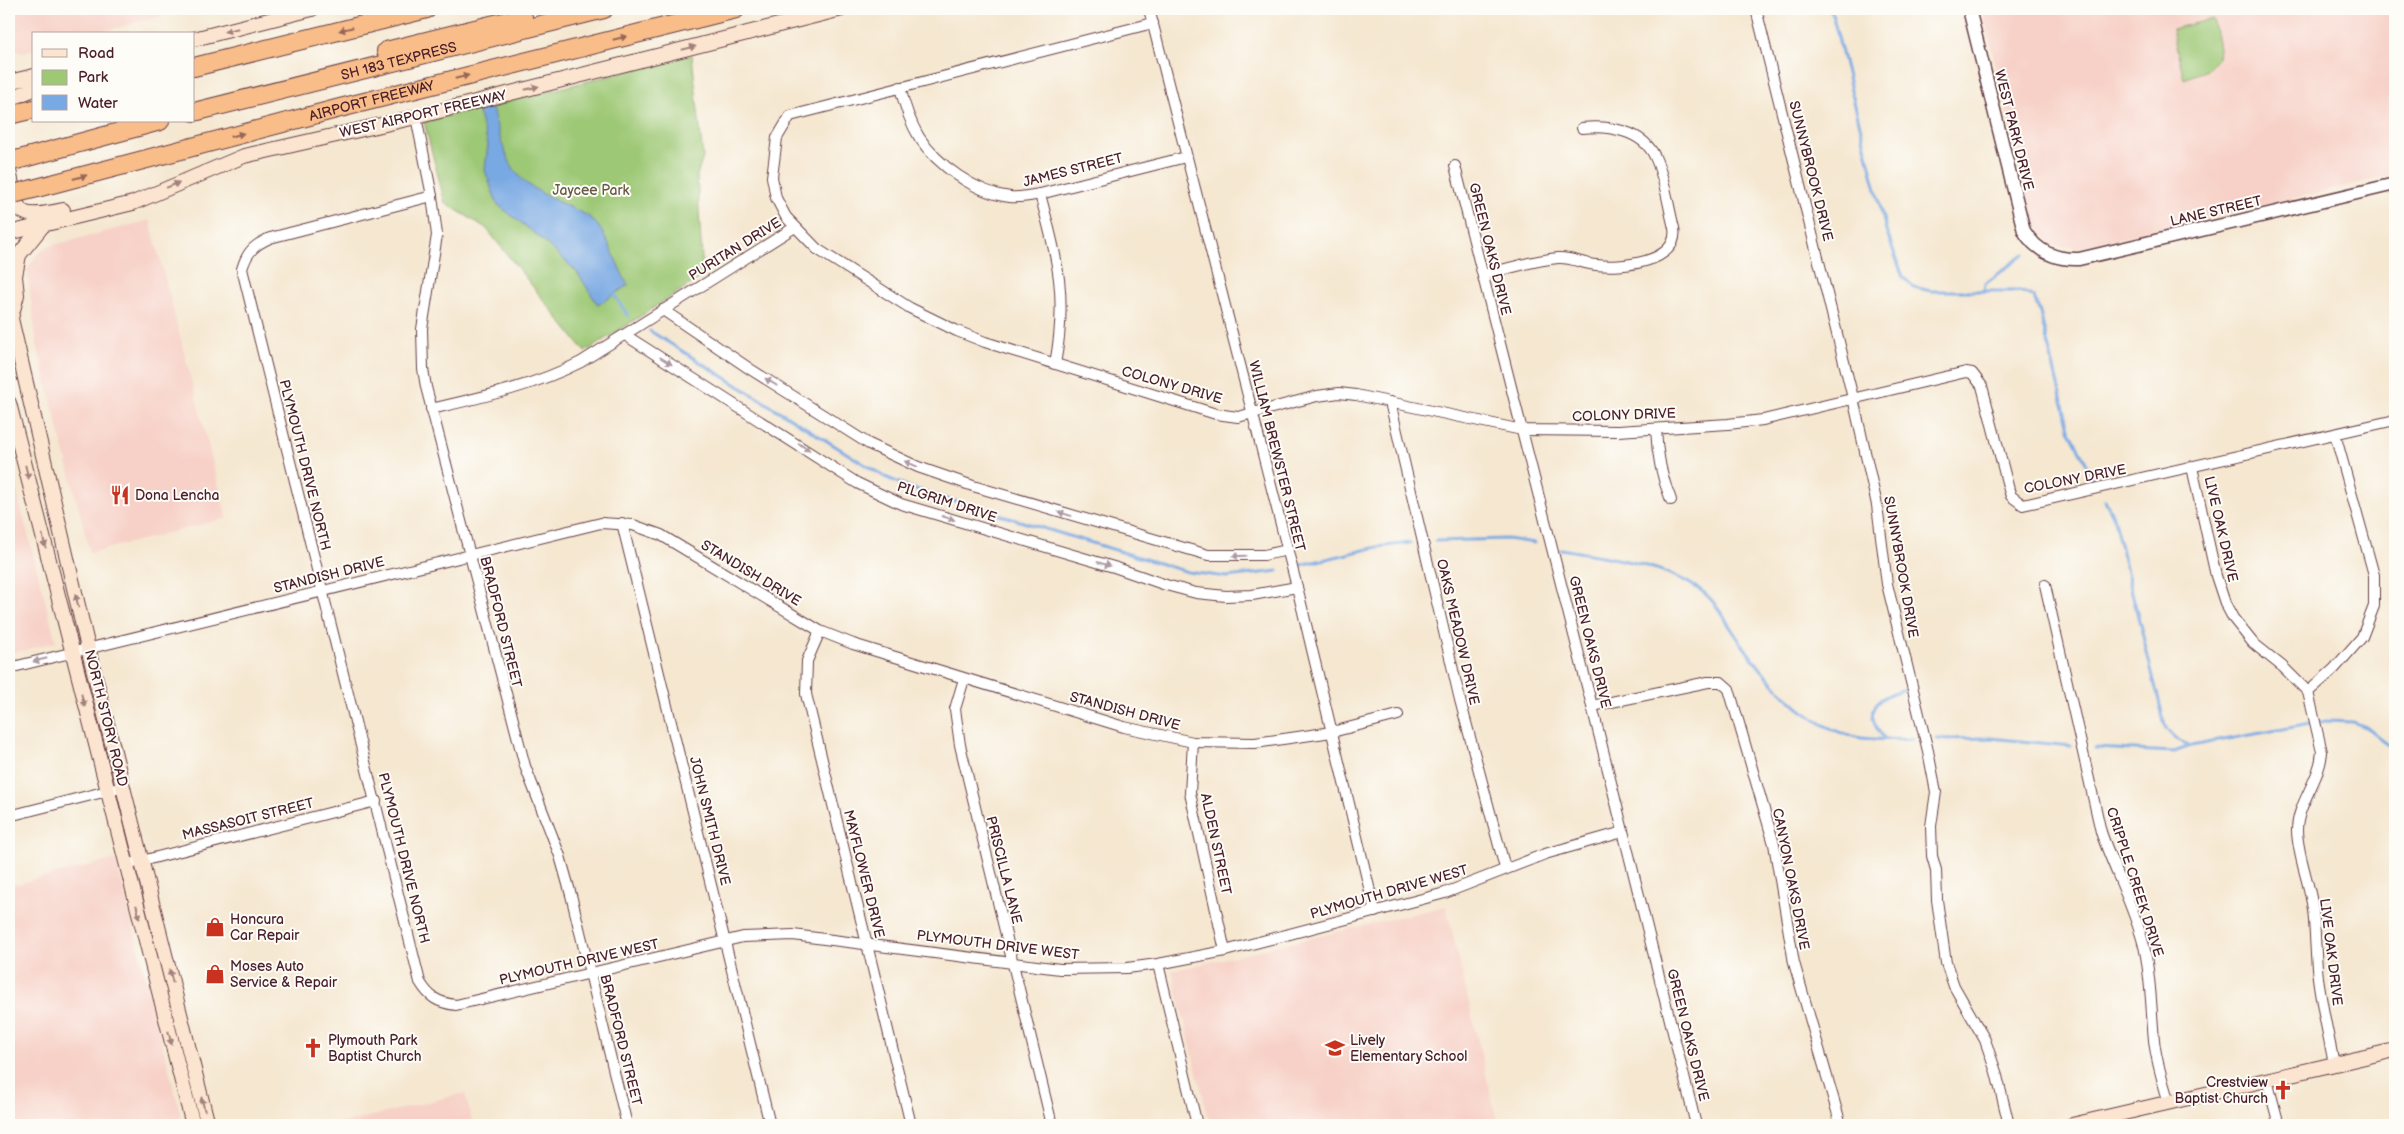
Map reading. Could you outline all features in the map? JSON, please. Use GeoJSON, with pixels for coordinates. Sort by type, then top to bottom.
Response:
{"type":"FeatureCollection","features":[{"type":"Feature","properties":{"kind":"highway"},"geometry":{"type":"LineString","coordinates":[[195,67],[427,9]]}},
{"type":"Feature","properties":{"kind":"highway","name":"SH 183 TEXPRESS"},"geometry":{"type":"LineString","coordinates":[[195,101],[555,9]]}},
{"type":"Feature","properties":{"kind":"highway","name":"SH 183 TEXPRESS"},"geometry":{"type":"LineString","coordinates":[[195,112],[604,9]]}},
{"type":"Feature","properties":{"kind":"highway","name":"AIRPORT FREEWAY"},"geometry":{"type":"LineString","coordinates":[[9,195],[340,108],[736,9]]}},
{"type":"Feature","properties":{"kind":"highway"},"geometry":{"type":"LineString","coordinates":[[9,162],[28,151],[114,122]]}},
{"type":"Feature","properties":{"kind":"highway"},"geometry":{"type":"LineString","coordinates":[[9,150],[28,151],[156,122]]}},
{"type":"Feature","properties":{"kind":"main road"},"geometry":{"type":"LineString","coordinates":[[195,39],[312,9]]}},
{"type":"Feature","properties":{"kind":"main road","name":"WEST AIRPORT FREEWAY"},"geometry":{"type":"LineString","coordinates":[[9,233],[133,203],[244,156],[416,117],[842,9]]}},
{"type":"Feature","properties":{"kind":"main road"},"geometry":{"type":"LineString","coordinates":[[9,74],[32,75]]}},
{"type":"Feature","properties":{"kind":"main road"},"geometry":{"type":"LineString","coordinates":[[9,82],[32,76]]}},
{"type":"Feature","properties":{"kind":"main road"},"geometry":{"type":"LineString","coordinates":[[9,99],[11,96],[32,90]]}},
{"type":"Feature","properties":{"kind":"main road"},"geometry":{"type":"LineString","coordinates":[[9,170],[19,208],[27,214],[35,216],[130,195],[147,196]]}},
{"type":"Feature","properties":{"kind":"main road"},"geometry":{"type":"LineString","coordinates":[[10,314],[17,295],[15,276],[19,255],[44,224]]}},
{"type":"Feature","properties":{"kind":"main road","name":"NORTH STORY ROAD"},"geometry":{"type":"LineString","coordinates":[[10,314],[88,648],[208,1125]]}},
{"type":"Feature","properties":{"kind":"main road","name":"NORTH STORY ROAD"},"geometry":{"type":"LineString","coordinates":[[9,402],[71,652],[193,1125]]}},
{"type":"Feature","properties":{"kind":"main road"},"geometry":{"type":"LineString","coordinates":[[2072,1125],[2395,1050]]}},
{"type":"Feature","properties":{"kind":"street","name":"WILLIAM BREWSTER STREET"},"geometry":{"type":"LineString","coordinates":[[1149,9],[1288,550],[1375,912]]}},
{"type":"Feature","properties":{"kind":"street","name":"SUNNYBROOK DRIVE"},"geometry":{"type":"LineString","coordinates":[[1756,9],[1877,505],[1887,584],[1936,792],[1931,826],[1932,856],[1936,870],[1936,900],[1946,963],[1954,986],[1986,1040],[2009,1125]]}},
{"type":"Feature","properties":{"kind":"street","name":"WEST PARK DRIVE"},"geometry":{"type":"LineString","coordinates":[[1969,9],[2019,215],[2028,238],[2044,252]]}},
{"type":"Feature","properties":{"kind":"street","name":"PURITAN DRIVE"},"geometry":{"type":"LineString","coordinates":[[431,409],[547,379],[581,362],[795,227],[786,217],[776,198],[772,177],[777,138],[790,116],[803,111],[1153,23]]}},
{"type":"Feature","properties":{"kind":"street","name":"JAMES STREET"},"geometry":{"type":"LineString","coordinates":[[900,87],[908,115],[919,137],[926,146],[951,169],[985,190],[1000,195],[1019,198],[1040,194],[1186,157]]}},
{"type":"Feature","properties":{"kind":"street","name":"BRADFORD STREET"},"geometry":{"type":"LineString","coordinates":[[416,117],[432,196],[437,235],[426,299],[422,348],[423,369],[431,409],[525,766],[560,856],[591,974],[627,1125]]}},
{"type":"Feature","properties":{"kind":"street"},"geometry":{"type":"LineString","coordinates":[[1483,275],[1556,258],[1569,258],[1596,266],[1618,266],[1651,259],[1671,249],[1675,240],[1674,228],[1653,152],[1638,139],[1619,128],[1604,126],[1582,128]]}},
{"type":"Feature","properties":{"kind":"street","name":"GREEN OAKS DRIVE"},"geometry":{"type":"LineString","coordinates":[[1455,166],[1696,1125]]}},
{"type":"Feature","properties":{"kind":"street","name":"LANE STREET"},"geometry":{"type":"LineString","coordinates":[[2044,252],[2060,259],[2079,259],[2395,184]]}},
{"type":"Feature","properties":{"kind":"street"},"geometry":{"type":"LineString","coordinates":[[1040,194],[1058,261],[1062,291],[1061,328],[1055,364]]}},
{"type":"Feature","properties":{"kind":"street","name":"PLYMOUTH DRIVE NORTH"},"geometry":{"type":"LineString","coordinates":[[432,196],[270,238],[254,245],[245,258],[242,269],[420,982],[433,999],[449,1004]]}},
{"type":"Feature","properties":{"kind":"street","name":"COLONY DRIVE"},"geometry":{"type":"LineString","coordinates":[[795,227],[817,249],[910,308],[937,322],[985,342],[1216,414],[1238,417],[1339,393],[1522,430],[1618,431],[1656,429],[1763,420],[1966,372],[1972,373],[1982,386],[2011,496],[2023,505],[2395,420]]}},
{"type":"Feature","properties":{"kind":"street","name":"PILGRIM DRIVE"},"geometry":{"type":"LineString","coordinates":[[663,310],[750,369],[869,444],[918,467],[982,489],[1208,556],[1264,554],[1288,550]]}},
{"type":"Feature","properties":{"kind":"street","name":"PILGRIM DRIVE"},"geometry":{"type":"LineString","coordinates":[[625,334],[858,483],[901,504],[1196,593],[1226,596],[1243,595],[1297,587]]}},
{"type":"Feature","properties":{"kind":"street","name":"OAKS MEADOW DRIVE"},"geometry":{"type":"LineString","coordinates":[[1390,402],[1458,691],[1505,868]]}},
{"type":"Feature","properties":{"kind":"street"},"geometry":{"type":"LineString","coordinates":[[1656,429],[1658,458],[1662,478],[1671,500]]}},
{"type":"Feature","properties":{"kind":"street"},"geometry":{"type":"LineString","coordinates":[[2308,692],[2334,669],[2362,637],[2371,618],[2374,606],[2374,575],[2335,434]]}},
{"type":"Feature","properties":{"kind":"street","name":"LIVE OAK DRIVE"},"geometry":{"type":"LineString","coordinates":[[2192,467],[2216,576],[2233,618],[2253,644],[2283,667],[2308,692],[2322,752],[2316,779],[2302,809],[2297,830],[2313,908],[2319,984],[2334,1064]]}},
{"type":"Feature","properties":{"kind":"street","name":"STANDISH DRIVE"},"geometry":{"type":"LineString","coordinates":[[9,668],[601,523],[622,523],[661,535],[820,631],[853,644],[1124,727],[1193,742],[1255,744],[1332,732],[1398,715]]}},
{"type":"Feature","properties":{"kind":"street","name":"JOHN SMITH DRIVE"},"geometry":{"type":"LineString","coordinates":[[622,523],[770,1125]]}},
{"type":"Feature","properties":{"kind":"street","name":"CRIPPLE CREEK DRIVE"},"geometry":{"type":"LineString","coordinates":[[2045,584],[2101,832],[2114,868],[2132,908],[2143,944],[2150,979],[2154,1042],[2169,1103]]}},
{"type":"Feature","properties":{"kind":"street","name":"MAYFLOWER DRIVE"},"geometry":{"type":"LineString","coordinates":[[820,631],[806,661],[806,694],[911,1125]]}},
{"type":"Feature","properties":{"kind":"street","name":"PRISCILLA LANE"},"geometry":{"type":"LineString","coordinates":[[964,678],[957,697],[956,721],[1052,1125]]}},
{"type":"Feature","properties":{"kind":"street","name":"CANYON OAKS DRIVE"},"geometry":{"type":"LineString","coordinates":[[1592,706],[1708,682],[1721,682],[1729,689],[1774,844],[1794,963],[1841,1125]]}},
{"type":"Feature","properties":{"kind":"street","name":"ALDEN STREET"},"geometry":{"type":"LineString","coordinates":[[1193,742],[1190,793],[1225,951]]}},
{"type":"Feature","properties":{"kind":"street"},"geometry":{"type":"LineString","coordinates":[[9,816],[123,787]]}},
{"type":"Feature","properties":{"kind":"street","name":"MASSASOIT STREET"},"geometry":{"type":"LineString","coordinates":[[126,864],[376,801]]}},
{"type":"Feature","properties":{"kind":"street","name":"PLYMOUTH DRIVE WEST"},"geometry":{"type":"LineString","coordinates":[[449,1004],[456,1005],[756,935],[780,934],[866,942],[1078,969],[1158,964],[1225,951],[1446,893],[1475,883],[1505,868],[1623,832]]}},
{"type":"Feature","properties":{"kind":"street"},"geometry":{"type":"LineString","coordinates":[[1158,964],[1197,1125]]}},
{"type":"Feature","properties":{"kind":"street"},"geometry":{"type":"LineString","coordinates":[[2267,1080],[2280,1125]]}},
{"type":"Feature","properties":{"kind":"shaded area"},"geometry":{"type":"Polygon","coordinates":[[[9,9],[190,9],[101,32],[32,32],[32,50],[24,52],[9,51],[9,9]]]}},
{"type":"Feature","properties":{"kind":"shaded area"},"geometry":{"type":"Polygon","coordinates":[[[1982,9],[2395,9],[2395,175],[2078,248],[2051,245],[2032,219],[1982,9]]]}},
{"type":"Feature","properties":{"kind":"shaded area"},"geometry":{"type":"Polygon","coordinates":[[[150,220],[227,518],[90,553],[37,345],[27,270],[36,256],[46,247],[150,220]]]}},
{"type":"Feature","properties":{"kind":"shaded area"},"geometry":{"type":"Polygon","coordinates":[[[9,462],[56,642],[9,654],[9,462]]]}},
{"type":"Feature","properties":{"kind":"shaded area"},"geometry":{"type":"Polygon","coordinates":[[[116,859],[183,1125],[9,1125],[9,886],[116,859]]]}},
{"type":"Feature","properties":{"kind":"shaded area","name":"Lively Elementary School"},"geometry":{"type":"Polygon","coordinates":[[[1446,906],[1498,1125],[1210,1125],[1172,971],[1446,906]]]}},
{"type":"Feature","properties":{"kind":"shaded area"},"geometry":{"type":"Polygon","coordinates":[[[465,1093],[473,1125],[336,1125],[381,1114],[465,1093]]]}},
{"type":"Feature","properties":{"kind":"green space"},"geometry":{"type":"Polygon","coordinates":[[[2213,19],[2219,47],[2218,59],[2207,70],[2184,79],[2172,29],[2213,19]]]}},
{"type":"Feature","properties":{"kind":"green space","name":"Jaycee Park"},"geometry":{"type":"Polygon","coordinates":[[[692,55],[703,157],[697,175],[703,276],[585,352],[486,228],[445,203],[424,122],[692,55]]]}},
{"type":"Feature","properties":{"kind":"water"},"geometry":{"type":"Polygon","coordinates":[[[491,105],[504,149],[521,178],[543,194],[588,216],[595,222],[606,239],[628,285],[598,305],[577,272],[539,237],[497,204],[485,170],[488,144],[477,109],[491,105]]]}},
{"type":"Feature","properties":{"kind":"waterway"},"geometry":{"type":"LineString","coordinates":[[1831,9],[1886,230],[1903,277],[1914,287],[1931,291],[2020,291],[2034,297],[2040,313],[2069,429],[2093,477]]}},
{"type":"Feature","properties":{"kind":"waterway"},"geometry":{"type":"LineString","coordinates":[[1984,291],[1985,284],[2024,254]]}},
{"type":"Feature","properties":{"kind":"waterway"},"geometry":{"type":"LineString","coordinates":[[612,291],[628,316]]}},
{"type":"Feature","properties":{"kind":"waterway"},"geometry":{"type":"LineString","coordinates":[[650,331],[885,477],[911,488],[1188,572],[1227,577],[1278,571]]}},
{"type":"Feature","properties":{"kind":"waterway"},"geometry":{"type":"LineString","coordinates":[[2105,500],[2113,516],[2166,729],[2176,739],[2191,746],[2326,721],[2353,722],[2366,727],[2395,750]]}},
{"type":"Feature","properties":{"kind":"waterway"},"geometry":{"type":"LineString","coordinates":[[1435,541],[1507,539],[1535,543]]}},
{"type":"Feature","properties":{"kind":"waterway"},"geometry":{"type":"LineString","coordinates":[[1301,565],[1377,547],[1410,543]]}},
{"type":"Feature","properties":{"kind":"waterway"},"geometry":{"type":"LineString","coordinates":[[1561,549],[1633,562],[1684,580],[1711,599],[1762,670],[1804,712],[1838,732],[1856,737],[1912,739]]}},
{"type":"Feature","properties":{"kind":"waterway"},"geometry":{"type":"LineString","coordinates":[[1885,739],[1873,719],[1873,711],[1876,704],[1890,695],[1910,688]]}},
{"type":"Feature","properties":{"kind":"waterway"},"geometry":{"type":"LineString","coordinates":[[1937,739],[1990,738],[2071,746]]}},
{"type":"Feature","properties":{"kind":"waterway"},"geometry":{"type":"LineString","coordinates":[[2095,748],[2174,752],[2191,746]]}},
{"type":"Feature","properties":{"kind":"place","name":"Dona Lencha"},"geometry":{"type":"Point","coordinates":[120,495]}},
{"type":"Feature","properties":{"kind":"place","name":"Honcura Car Repair"},"geometry":{"type":"Point","coordinates":[215,927]}},
{"type":"Feature","properties":{"kind":"place","name":"Moses Auto Service & Repair"},"geometry":{"type":"Point","coordinates":[215,974]}},
{"type":"Feature","properties":{"kind":"place","name":"Plymouth Park Baptist Church"},"geometry":{"type":"Point","coordinates":[313,1048]}},
{"type":"Feature","properties":{"kind":"place","name":"Lively Elementary School"},"geometry":{"type":"Point","coordinates":[1335,1048]}},
{"type":"Feature","properties":{"kind":"place","name":"Crestview Baptist Church"},"geometry":{"type":"Point","coordinates":[2283,1090]}}]}
